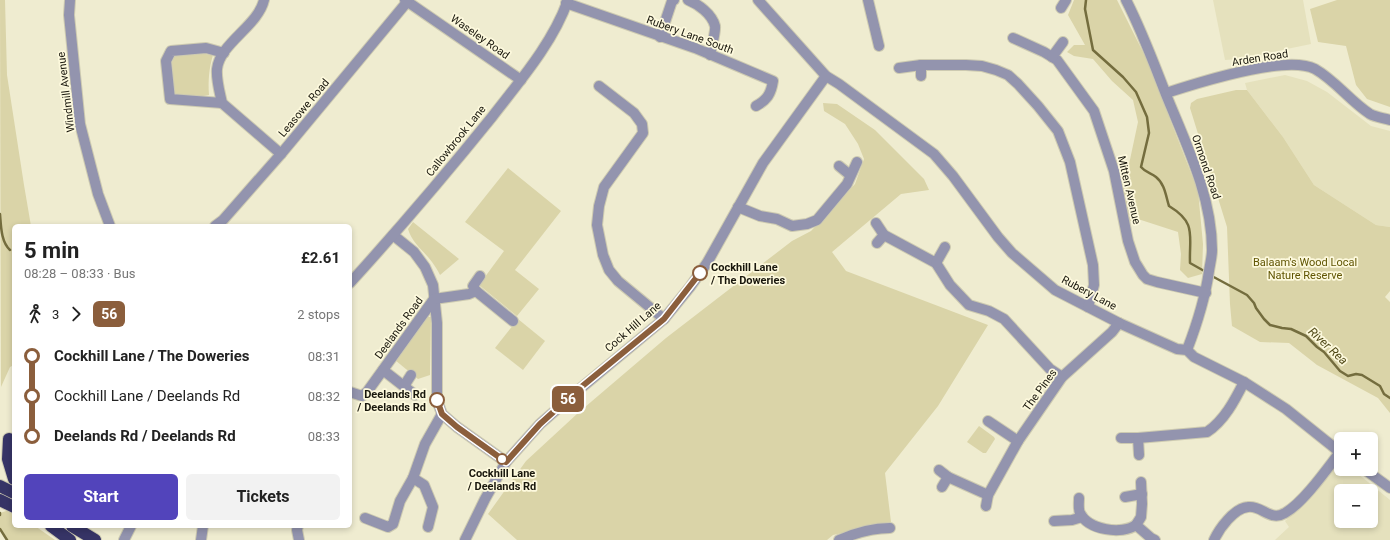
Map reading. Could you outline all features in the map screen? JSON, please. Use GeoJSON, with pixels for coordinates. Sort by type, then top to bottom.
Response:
{"type":"FeatureCollection","features":[{"type":"Feature","properties":{"kind":"highway"},"geometry":{"type":"LineString","coordinates":[[8,439],[8,459],[12,472]]}},
{"type":"Feature","properties":{"kind":"highway"},"geometry":{"type":"LineString","coordinates":[[0,473],[8,459]]}},
{"type":"Feature","properties":{"kind":"highway"},"geometry":{"type":"LineString","coordinates":[[0,486],[12,492]]}},
{"type":"Feature","properties":{"kind":"highway"},"geometry":{"type":"LineString","coordinates":[[0,500],[12,506]]}},
{"type":"Feature","properties":{"kind":"highway"},"geometry":{"type":"LineString","coordinates":[[54,528],[70,540]]}},
{"type":"Feature","properties":{"kind":"highway"},"geometry":{"type":"LineString","coordinates":[[75,528],[95,540]]}},
{"type":"Feature","properties":{"kind":"street","name":"Windmill Avenue"},"geometry":{"type":"LineString","coordinates":[[70,0],[69,15],[80,124],[98,194],[109,224]]}},
{"type":"Feature","properties":{"kind":"street"},"geometry":{"type":"LineString","coordinates":[[222,103],[217,68],[224,53],[260,12],[264,0]]}},
{"type":"Feature","properties":{"kind":"street"},"geometry":{"type":"LineString","coordinates":[[660,36],[672,1],[674,0]]}},
{"type":"Feature","properties":{"kind":"street"},"geometry":{"type":"LineString","coordinates":[[688,0],[694,2],[708,14],[715,27],[710,55]]}},
{"type":"Feature","properties":{"kind":"street","name":"Rubery Lane"},"geometry":{"type":"LineString","coordinates":[[758,0],[826,76],[845,88],[934,154],[953,176],[1012,254],[1055,290],[1119,323],[1177,349],[1187,350],[1194,356],[1244,382],[1286,409],[1334,447]]}},
{"type":"Feature","properties":{"kind":"street"},"geometry":{"type":"LineString","coordinates":[[868,0],[879,46]]}},
{"type":"Feature","properties":{"kind":"street","name":"Ormond Road"},"geometry":{"type":"LineString","coordinates":[[1126,0],[1137,22],[1166,93],[1202,189],[1210,220],[1212,252],[1206,293],[1198,323],[1187,350]]}},
{"type":"Feature","properties":{"kind":"street","name":"Waseley Road"},"geometry":{"type":"LineString","coordinates":[[406,1],[521,80]]}},
{"type":"Feature","properties":{"kind":"street","name":"Leasowe Road"},"geometry":{"type":"LineString","coordinates":[[218,224],[223,220],[281,154],[406,1]]}},
{"type":"Feature","properties":{"kind":"street","name":"Rubery Lane South"},"geometry":{"type":"LineString","coordinates":[[567,2],[695,48],[774,81],[771,94],[764,102],[756,106]]}},
{"type":"Feature","properties":{"kind":"street","name":"Callowbrook Lane"},"geometry":{"type":"LineString","coordinates":[[352,281],[470,144],[521,80],[556,26],[567,2]]}},
{"type":"Feature","properties":{"kind":"street","name":"Mitten Avenue"},"geometry":{"type":"LineString","coordinates":[[1013,38],[1044,52],[1057,60],[1094,110],[1114,171],[1128,241],[1134,262],[1143,275],[1147,279],[1206,293]]}},
{"type":"Feature","properties":{"kind":"street"},"geometry":{"type":"LineString","coordinates":[[1052,57],[1063,42]]}},
{"type":"Feature","properties":{"kind":"street"},"geometry":{"type":"LineString","coordinates":[[224,53],[206,48],[171,51],[166,61],[170,100],[222,103],[281,154]]}},
{"type":"Feature","properties":{"kind":"street"},"geometry":{"type":"LineString","coordinates":[[921,65],[921,76]]}},
{"type":"Feature","properties":{"kind":"street"},"geometry":{"type":"LineString","coordinates":[[899,68],[921,65],[974,66],[996,70],[1008,75],[1018,84],[1058,131],[1070,162],[1093,265],[1094,284],[1088,307]]}},
{"type":"Feature","properties":{"kind":"street","name":"Arden Road"},"geometry":{"type":"LineString","coordinates":[[1166,93],[1231,74],[1269,67],[1291,65],[1307,66],[1328,78],[1370,114],[1390,120]]}},
{"type":"Feature","properties":{"kind":"street","name":"Cock Hill Lane"},"geometry":{"type":"LineString","coordinates":[[466,540],[485,499],[506,462],[540,424],[580,388],[664,319],[690,287],[707,263],[763,163],[826,76]]}},
{"type":"Feature","properties":{"kind":"street"},"geometry":{"type":"LineString","coordinates":[[599,86],[634,113],[642,124],[643,134],[602,191],[599,206],[598,225],[602,255],[609,270],[618,281],[664,319]]}},
{"type":"Feature","properties":{"kind":"street"},"geometry":{"type":"LineString","coordinates":[[738,207],[760,216],[777,219],[792,226],[807,224],[817,220],[846,184],[857,162]]}},
{"type":"Feature","properties":{"kind":"street"},"geometry":{"type":"LineString","coordinates":[[839,166],[850,175]]}},
{"type":"Feature","properties":{"kind":"street"},"geometry":{"type":"LineString","coordinates":[[876,223],[881,239],[936,263],[950,285],[969,305],[989,311],[1004,319],[1050,369],[1062,377]]}},
{"type":"Feature","properties":{"kind":"street","name":"Deelands Road"},"geometry":{"type":"LineString","coordinates":[[393,235],[414,252],[425,266],[433,285],[438,324],[437,400],[442,414]]}},
{"type":"Feature","properties":{"kind":"street"},"geometry":{"type":"LineString","coordinates":[[936,263],[945,247]]}},
{"type":"Feature","properties":{"kind":"street"},"geometry":{"type":"LineString","coordinates":[[480,276],[473,286],[476,291],[513,321]]}},
{"type":"Feature","properties":{"kind":"street"},"geometry":{"type":"LineString","coordinates":[[434,299],[469,294],[476,291]]}},
{"type":"Feature","properties":{"kind":"street","name":"Deelands Road"},"geometry":{"type":"LineString","coordinates":[[352,393],[362,396],[372,386],[434,299]]}},
{"type":"Feature","properties":{"kind":"street","name":"The Pines"},"geometry":{"type":"LineString","coordinates":[[986,506],[988,495],[1018,441],[1062,377],[1112,332],[1119,323]]}},
{"type":"Feature","properties":{"kind":"street","name":"Deelands Road"},"geometry":{"type":"LineString","coordinates":[[383,370],[415,395]]}},
{"type":"Feature","properties":{"kind":"street"},"geometry":{"type":"LineString","coordinates":[[404,386],[411,375]]}},
{"type":"Feature","properties":{"kind":"street"},"geometry":{"type":"LineString","coordinates":[[1121,438],[1207,432],[1224,415],[1236,399],[1244,382]]}},
{"type":"Feature","properties":{"kind":"street"},"geometry":{"type":"LineString","coordinates":[[365,518],[388,527],[393,524],[400,501],[413,478],[425,444],[442,414],[457,427],[506,462]]}},
{"type":"Feature","properties":{"kind":"street"},"geometry":{"type":"LineString","coordinates":[[988,421],[1018,441]]}},
{"type":"Feature","properties":{"kind":"street"},"geometry":{"type":"LineString","coordinates":[[1138,438],[1139,455]]}},
{"type":"Feature","properties":{"kind":"street"},"geometry":{"type":"LineString","coordinates":[[1214,540],[1224,524],[1237,512],[1247,507],[1256,508],[1273,516],[1284,514],[1298,503],[1334,460]]}},
{"type":"Feature","properties":{"kind":"street"},"geometry":{"type":"LineString","coordinates":[[939,470],[948,477],[988,495]]}},
{"type":"Feature","properties":{"kind":"street"},"geometry":{"type":"LineString","coordinates":[[1374,476],[1390,488]]}},
{"type":"Feature","properties":{"kind":"street"},"geometry":{"type":"LineString","coordinates":[[942,487],[948,477]]}},
{"type":"Feature","properties":{"kind":"street"},"geometry":{"type":"LineString","coordinates":[[413,478],[424,485],[433,507],[428,527]]}},
{"type":"Feature","properties":{"kind":"street"},"geometry":{"type":"LineString","coordinates":[[1079,498],[1079,512],[1091,525],[1114,531],[1131,528],[1136,525],[1141,517],[1141,482]]}},
{"type":"Feature","properties":{"kind":"street"},"geometry":{"type":"LineString","coordinates":[[1125,497],[1142,494]]}},
{"type":"Feature","properties":{"kind":"street"},"geometry":{"type":"LineString","coordinates":[[1054,522],[1082,517]]}},
{"type":"Feature","properties":{"kind":"street"},"geometry":{"type":"LineString","coordinates":[[1136,525],[1155,540]]}},
{"type":"Feature","properties":{"kind":"street"},"geometry":{"type":"LineString","coordinates":[[124,540],[130,528]]}},
{"type":"Feature","properties":{"kind":"street"},"geometry":{"type":"LineString","coordinates":[[201,540],[203,528]]}},
{"type":"Feature","properties":{"kind":"street"},"geometry":{"type":"LineString","coordinates":[[298,528],[299,540]]}},
{"type":"Feature","properties":{"kind":"street"},"geometry":{"type":"LineString","coordinates":[[838,540],[852,534],[880,528],[890,528]]}},
{"type":"Feature","properties":{"kind":"shaded area"},"geometry":{"type":"Polygon","coordinates":[[[1213,0],[1303,0],[1311,44],[1239,59],[1225,60],[1213,0]]]}},
{"type":"Feature","properties":{"kind":"shaded area"},"geometry":{"type":"Polygon","coordinates":[[[1285,75],[1307,81],[1327,92],[1371,126],[1390,131],[1390,227],[1376,225],[1314,185],[1283,137],[1247,90],[1245,83],[1285,75]]]}},
{"type":"Feature","properties":{"kind":"shaded area"},"geometry":{"type":"Polygon","coordinates":[[[1334,470],[1334,476],[1361,476],[1370,484],[1334,484],[1334,528],[1378,528],[1378,490],[1390,500],[1390,540],[1275,540],[1289,527],[1285,521],[1303,505],[1334,470]]]}},
{"type":"Feature","properties":{"kind":"green space"},"geometry":{"type":"Polygon","coordinates":[[[0,0],[5,0],[7,75],[31,224],[12,224],[12,366],[10,367],[1,387],[0,0]]]}},
{"type":"Feature","properties":{"kind":"green space"},"geometry":{"type":"Polygon","coordinates":[[[1074,0],[1117,0],[1147,60],[1198,191],[1203,244],[1202,274],[1188,278],[1180,270],[1181,254],[1178,232],[1141,220],[1129,221],[1119,172],[1128,169],[1138,122],[1133,100],[1112,81],[1093,59],[1074,56],[1067,52],[1074,45],[1085,45],[1068,15],[1074,0]]]}},
{"type":"Feature","properties":{"kind":"green space"},"geometry":{"type":"Polygon","coordinates":[[[1337,0],[1390,0],[1390,107],[1367,99],[1356,85],[1346,46],[1318,42],[1310,9],[1337,0]]]}},
{"type":"Feature","properties":{"kind":"green space"},"geometry":{"type":"Polygon","coordinates":[[[198,53],[213,55],[209,75],[209,95],[191,98],[174,97],[172,62],[175,55],[198,53]]]}},
{"type":"Feature","properties":{"kind":"green space","name":"Balaam's Wood Local Nature Reserve"},"geometry":{"type":"Polygon","coordinates":[[[1236,90],[1247,90],[1283,137],[1314,185],[1376,225],[1390,227],[1390,291],[1385,297],[1390,302],[1390,413],[1378,398],[1317,365],[1289,343],[1260,342],[1232,326],[1227,227],[1190,108],[1191,103],[1197,99],[1236,90]]]}},
{"type":"Feature","properties":{"kind":"green space"},"geometry":{"type":"Polygon","coordinates":[[[823,103],[837,104],[875,130],[924,179],[929,190],[901,194],[832,252],[846,271],[988,325],[938,406],[885,473],[891,522],[833,535],[827,540],[517,540],[488,514],[526,461],[578,413],[666,338],[792,241],[811,231],[855,184],[864,159],[858,144],[845,124],[824,111],[823,103]]]}},
{"type":"Feature","properties":{"kind":"green space"},"geometry":{"type":"Polygon","coordinates":[[[508,168],[561,211],[515,270],[539,289],[517,316],[479,285],[504,251],[465,222],[508,168]]]}},
{"type":"Feature","properties":{"kind":"green space"},"geometry":{"type":"Polygon","coordinates":[[[413,222],[459,259],[440,275],[432,262],[410,234],[408,229],[413,222]]]}},
{"type":"Feature","properties":{"kind":"green space"},"geometry":{"type":"Polygon","coordinates":[[[426,317],[431,317],[430,375],[418,379],[395,360],[426,317]]]}},
{"type":"Feature","properties":{"kind":"green space"},"geometry":{"type":"Polygon","coordinates":[[[518,319],[545,341],[523,370],[495,348],[518,319]]]}},
{"type":"Feature","properties":{"kind":"green space"},"geometry":{"type":"Polygon","coordinates":[[[979,426],[995,439],[986,453],[983,453],[967,442],[979,426]]]}},
{"type":"Feature","properties":{"kind":"green space"},"geometry":{"type":"Polygon","coordinates":[[[9,510],[12,511],[12,528],[38,528],[55,540],[7,540],[0,529],[0,513],[9,510]]]}},
{"type":"Feature","properties":{"kind":"waterway","name":"River Rea"},"geometry":{"type":"LineString","coordinates":[[1086,0],[1085,9],[1093,50],[1123,77],[1136,92],[1147,117],[1149,133],[1141,167],[1159,180],[1163,187],[1169,206],[1178,212],[1188,224],[1190,230],[1190,263],[1206,272]]}},
{"type":"Feature","properties":{"kind":"waterway"},"geometry":{"type":"LineString","coordinates":[[0,214],[3,238],[10,250]]}},
{"type":"Feature","properties":{"kind":"waterway","name":"River Rea"},"geometry":{"type":"LineString","coordinates":[[1210,275],[1247,295],[1270,325],[1291,329],[1306,336],[1324,352],[1340,371],[1348,376],[1356,374],[1362,375],[1380,386],[1384,394],[1390,398]]}},
{"type":"Feature","properties":{"kind":"waterway"},"geometry":{"type":"LineString","coordinates":[[0,529],[7,540]]}},
{"type":"Feature","properties":{"kind":"bus line","name":"56"},"geometry":{"type":"LineString","coordinates":[[437,400],[442,414],[457,427],[506,462],[540,424],[580,388],[664,319],[700,273]]}},
{"type":"Feature","properties":{"kind":"place","name":"Cockhill Lane / The Doweries"},"geometry":{"type":"Point","coordinates":[700,273]}},
{"type":"Feature","properties":{"kind":"place","name":"Deelands Rd / Deelands Rd"},"geometry":{"type":"Point","coordinates":[437,400]}},
{"type":"Feature","properties":{"kind":"place","name":"Cockhill Lane / Deelands Rd"},"geometry":{"type":"Point","coordinates":[502,459]}}]}
